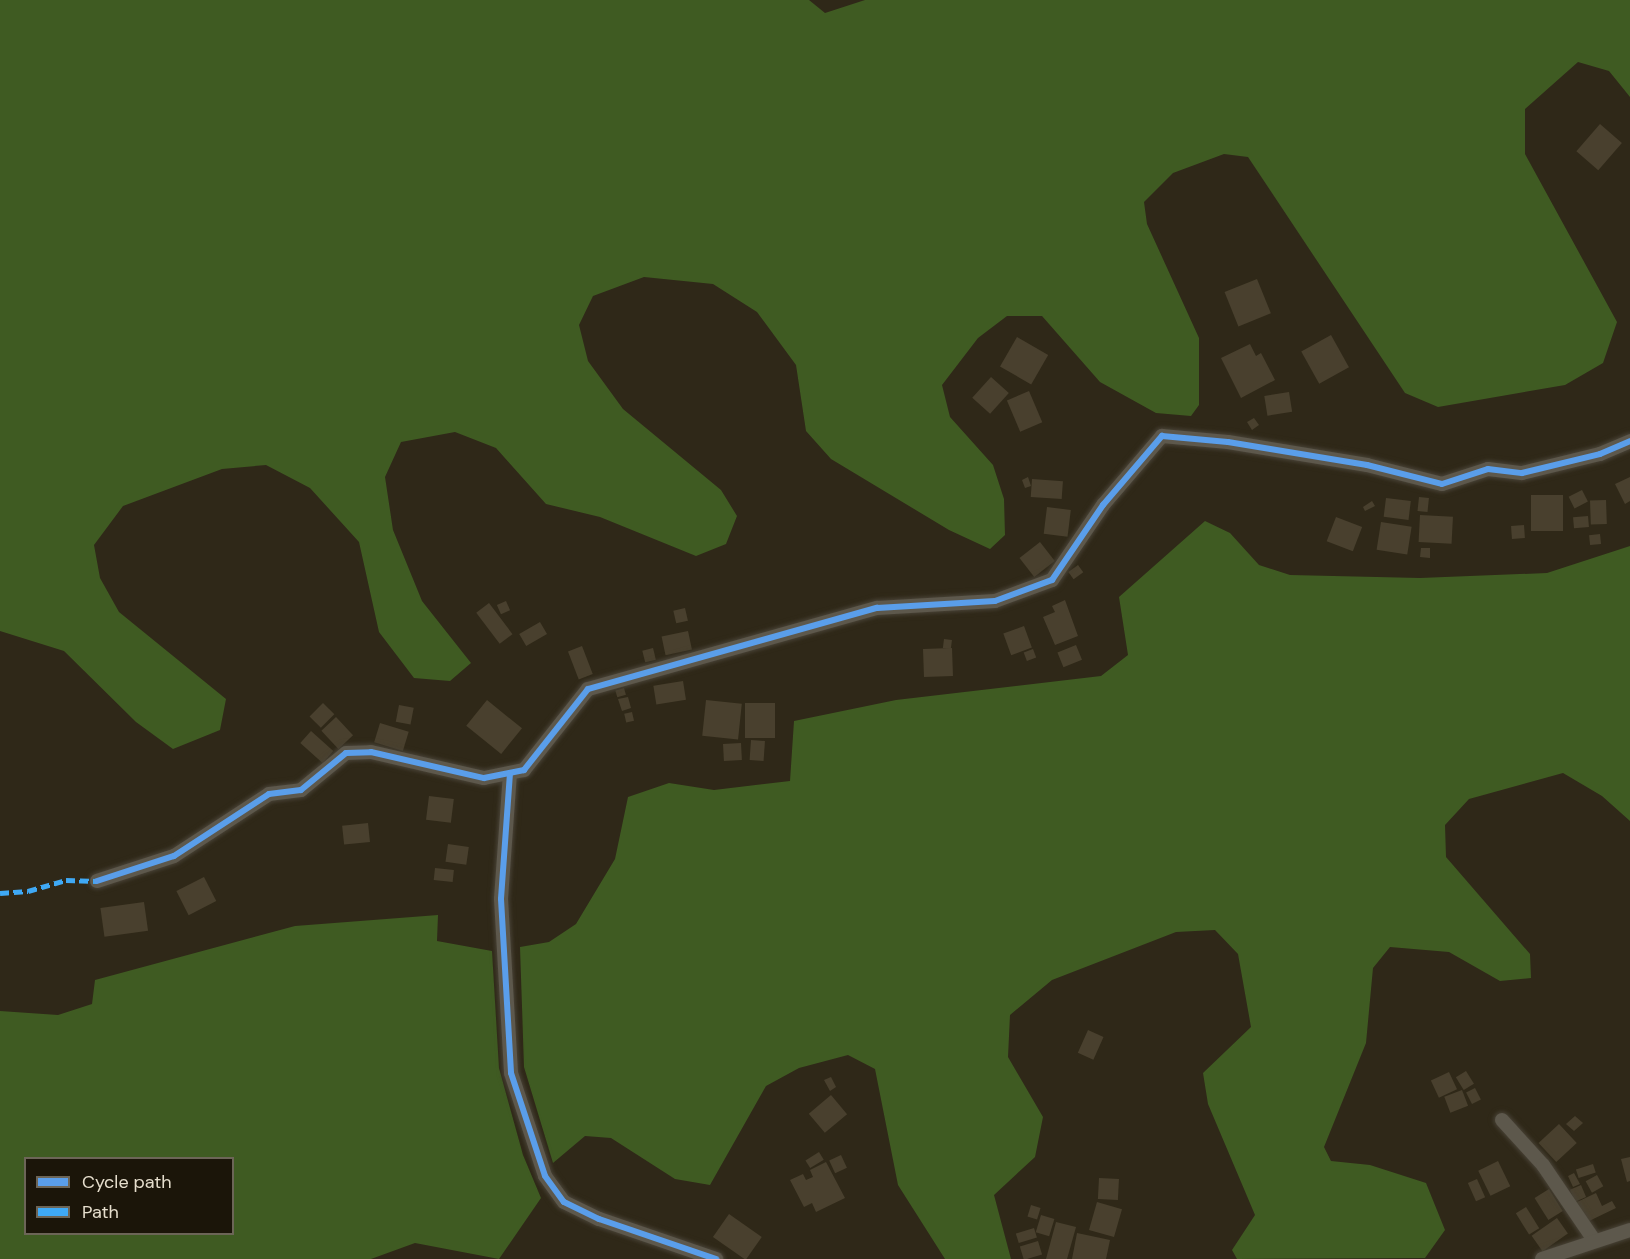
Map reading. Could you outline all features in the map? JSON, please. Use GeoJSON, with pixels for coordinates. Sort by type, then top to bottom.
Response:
{"type":"FeatureCollection","features":[{"type":"Feature","properties":{"kind":"street"},"geometry":{"type":"LineString","coordinates":[[97,881],[174,856],[269,794],[301,790],[346,753],[371,752],[484,778],[524,770],[588,689],[877,608],[995,601],[1052,580],[1103,505],[1162,436],[1228,442],[1367,465],[1442,484],[1488,469],[1522,473],[1600,454],[1630,441]]}},
{"type":"Feature","properties":{"kind":"street"},"geometry":{"type":"LineString","coordinates":[[510,773],[501,898],[511,1073],[545,1176],[564,1202],[599,1219],[716,1259]]}},
{"type":"Feature","properties":{"kind":"street"},"geometry":{"type":"LineString","coordinates":[[1502,1120],[1543,1165],[1594,1240]]}},
{"type":"Feature","properties":{"kind":"street"},"geometry":{"type":"LineString","coordinates":[[1542,1259],[1630,1230]]}},
{"type":"Feature","properties":{"kind":"green space"},"geometry":{"type":"Polygon","coordinates":[[[0,0],[809,0],[825,13],[865,0],[1630,0],[1630,97],[1609,71],[1578,62],[1525,109],[1525,154],[1617,322],[1603,363],[1565,385],[1438,407],[1405,393],[1248,157],[1224,154],[1173,173],[1144,202],[1147,224],[1199,338],[1199,405],[1191,416],[1156,413],[1100,382],[1042,316],[1007,316],[978,338],[942,385],[950,417],[993,465],[1004,499],[1005,535],[990,549],[949,530],[831,459],[806,431],[796,365],[757,312],[713,284],[644,277],[593,296],[579,325],[588,361],[623,409],[721,490],[737,516],[726,544],[696,556],[600,517],[546,504],[496,448],[455,432],[401,442],[385,477],[393,530],[422,601],[471,663],[450,681],[414,678],[379,632],[359,542],[310,488],[266,465],[222,469],[123,506],[94,545],[100,578],[119,612],[226,699],[220,730],[173,749],[136,722],[64,651],[0,631],[0,0]]]}},
{"type":"Feature","properties":{"kind":"green space"},"geometry":{"type":"Polygon","coordinates":[[[1205,521],[1230,533],[1259,565],[1290,575],[1420,578],[1547,573],[1630,546],[1630,821],[1602,796],[1563,773],[1469,799],[1445,825],[1446,857],[1530,954],[1531,978],[1500,981],[1449,952],[1390,947],[1373,968],[1366,1043],[1324,1147],[1331,1161],[1370,1165],[1426,1183],[1445,1230],[1425,1258],[1237,1259],[1232,1250],[1255,1215],[1208,1104],[1203,1073],[1251,1027],[1238,954],[1215,930],[1176,932],[1052,980],[1010,1015],[1008,1057],[1043,1117],[1035,1157],[994,1195],[1011,1259],[945,1259],[898,1185],[875,1069],[848,1055],[799,1068],[766,1086],[710,1185],[675,1179],[611,1138],[585,1136],[553,1163],[524,1067],[520,947],[549,942],[576,924],[615,859],[628,797],[669,783],[714,790],[790,781],[794,721],[896,700],[1101,676],[1128,655],[1119,597],[1205,521]]]}},
{"type":"Feature","properties":{"kind":"green space"},"geometry":{"type":"Polygon","coordinates":[[[438,915],[437,941],[492,951],[499,1068],[523,1155],[541,1198],[499,1259],[415,1243],[371,1259],[0,1259],[0,1011],[58,1015],[92,1004],[95,980],[295,926],[438,915]]]}},
{"type":"Feature","properties":{"kind":"building"},"geometry":{"type":"Polygon","coordinates":[[[1600,124],[1622,143],[1598,170],[1576,151],[1600,124]]]}},
{"type":"Feature","properties":{"kind":"building"},"geometry":{"type":"Polygon","coordinates":[[[1257,279],[1271,313],[1238,326],[1225,292],[1257,279]]]}},
{"type":"Feature","properties":{"kind":"building"},"geometry":{"type":"Polygon","coordinates":[[[1331,335],[1349,367],[1319,384],[1301,351],[1331,335]]]}},
{"type":"Feature","properties":{"kind":"building"},"geometry":{"type":"Polygon","coordinates":[[[1017,337],[1048,355],[1031,384],[1000,366],[1017,337]]]}},
{"type":"Feature","properties":{"kind":"building"},"geometry":{"type":"Polygon","coordinates":[[[1250,344],[1256,356],[1261,353],[1275,380],[1241,398],[1221,358],[1250,344]]]}},
{"type":"Feature","properties":{"kind":"building"},"geometry":{"type":"Polygon","coordinates":[[[991,377],[1009,393],[990,414],[972,398],[991,377]]]}},
{"type":"Feature","properties":{"kind":"building"},"geometry":{"type":"Polygon","coordinates":[[[1029,391],[1042,422],[1020,432],[1007,400],[1029,391]]]}},
{"type":"Feature","properties":{"kind":"building"},"geometry":{"type":"Polygon","coordinates":[[[1289,392],[1292,412],[1267,416],[1264,396],[1289,392]]]}},
{"type":"Feature","properties":{"kind":"building"},"geometry":{"type":"Polygon","coordinates":[[[1254,418],[1259,425],[1252,430],[1247,422],[1254,418]]]}},
{"type":"Feature","properties":{"kind":"building"},"geometry":{"type":"Polygon","coordinates":[[[1028,477],[1031,486],[1025,488],[1022,480],[1028,477]]]}},
{"type":"Feature","properties":{"kind":"building"},"geometry":{"type":"Polygon","coordinates":[[[1630,477],[1630,501],[1625,504],[1615,484],[1630,477]]]}},
{"type":"Feature","properties":{"kind":"building"},"geometry":{"type":"Polygon","coordinates":[[[1032,479],[1063,481],[1062,499],[1031,497],[1032,479]]]}},
{"type":"Feature","properties":{"kind":"building"},"geometry":{"type":"Polygon","coordinates":[[[1582,490],[1588,502],[1575,508],[1569,497],[1582,490]]]}},
{"type":"Feature","properties":{"kind":"building"},"geometry":{"type":"Polygon","coordinates":[[[1531,495],[1563,495],[1563,531],[1531,531],[1531,495]]]}},
{"type":"Feature","properties":{"kind":"building"},"geometry":{"type":"Polygon","coordinates":[[[1419,497],[1429,498],[1427,512],[1418,511],[1419,497]]]}},
{"type":"Feature","properties":{"kind":"building"},"geometry":{"type":"Polygon","coordinates":[[[1386,498],[1411,501],[1408,520],[1384,517],[1386,498]]]}},
{"type":"Feature","properties":{"kind":"building"},"geometry":{"type":"Polygon","coordinates":[[[1606,500],[1607,524],[1591,525],[1590,501],[1606,500]]]}},
{"type":"Feature","properties":{"kind":"building"},"geometry":{"type":"Polygon","coordinates":[[[1372,501],[1375,506],[1365,511],[1363,507],[1372,501]]]}},
{"type":"Feature","properties":{"kind":"building"},"geometry":{"type":"Polygon","coordinates":[[[1047,507],[1071,510],[1068,537],[1044,534],[1047,507]]]}},
{"type":"Feature","properties":{"kind":"building"},"geometry":{"type":"Polygon","coordinates":[[[1420,515],[1453,517],[1452,544],[1419,542],[1420,515]]]}},
{"type":"Feature","properties":{"kind":"building"},"geometry":{"type":"Polygon","coordinates":[[[1588,516],[1589,527],[1574,528],[1573,517],[1588,516]]]}},
{"type":"Feature","properties":{"kind":"building"},"geometry":{"type":"Polygon","coordinates":[[[1336,517],[1362,527],[1353,551],[1327,541],[1336,517]]]}},
{"type":"Feature","properties":{"kind":"building"},"geometry":{"type":"Polygon","coordinates":[[[1381,522],[1412,527],[1407,555],[1377,550],[1381,522]]]}},
{"type":"Feature","properties":{"kind":"building"},"geometry":{"type":"Polygon","coordinates":[[[1524,525],[1525,538],[1512,539],[1511,526],[1524,525]]]}},
{"type":"Feature","properties":{"kind":"building"},"geometry":{"type":"Polygon","coordinates":[[[1600,534],[1601,544],[1590,545],[1589,535],[1600,534]]]}},
{"type":"Feature","properties":{"kind":"building"},"geometry":{"type":"Polygon","coordinates":[[[1040,542],[1055,561],[1034,577],[1020,558],[1040,542]]]}},
{"type":"Feature","properties":{"kind":"building"},"geometry":{"type":"Polygon","coordinates":[[[1421,548],[1430,548],[1430,558],[1420,557],[1421,548]]]}},
{"type":"Feature","properties":{"kind":"building"},"geometry":{"type":"Polygon","coordinates":[[[1078,565],[1083,572],[1074,579],[1068,572],[1078,565]]]}},
{"type":"Feature","properties":{"kind":"building"},"geometry":{"type":"Polygon","coordinates":[[[1065,600],[1078,636],[1055,645],[1043,617],[1055,612],[1052,606],[1065,600]]]}},
{"type":"Feature","properties":{"kind":"building"},"geometry":{"type":"Polygon","coordinates":[[[506,601],[510,610],[501,614],[497,605],[506,601]]]}},
{"type":"Feature","properties":{"kind":"building"},"geometry":{"type":"Polygon","coordinates":[[[489,603],[512,634],[500,644],[476,613],[489,603]]]}},
{"type":"Feature","properties":{"kind":"building"},"geometry":{"type":"Polygon","coordinates":[[[685,608],[688,621],[676,623],[673,611],[685,608]]]}},
{"type":"Feature","properties":{"kind":"building"},"geometry":{"type":"Polygon","coordinates":[[[540,622],[547,634],[526,646],[519,634],[540,622]]]}},
{"type":"Feature","properties":{"kind":"building"},"geometry":{"type":"Polygon","coordinates":[[[1024,626],[1032,648],[1011,655],[1003,634],[1024,626]]]}},
{"type":"Feature","properties":{"kind":"building"},"geometry":{"type":"Polygon","coordinates":[[[688,631],[692,650],[666,655],[662,637],[688,631]]]}},
{"type":"Feature","properties":{"kind":"building"},"geometry":{"type":"Polygon","coordinates":[[[944,639],[952,640],[951,649],[943,648],[944,639]]]}},
{"type":"Feature","properties":{"kind":"building"},"geometry":{"type":"Polygon","coordinates":[[[1076,645],[1082,660],[1063,667],[1057,652],[1076,645]]]}},
{"type":"Feature","properties":{"kind":"building"},"geometry":{"type":"Polygon","coordinates":[[[582,646],[593,674],[579,679],[568,651],[582,646]]]}},
{"type":"Feature","properties":{"kind":"building"},"geometry":{"type":"Polygon","coordinates":[[[653,648],[656,660],[645,662],[642,651],[653,648]]]}},
{"type":"Feature","properties":{"kind":"building"},"geometry":{"type":"Polygon","coordinates":[[[952,648],[953,676],[924,677],[923,649],[952,648]]]}},
{"type":"Feature","properties":{"kind":"building"},"geometry":{"type":"Polygon","coordinates":[[[1033,649],[1036,657],[1027,661],[1024,653],[1033,649]]]}},
{"type":"Feature","properties":{"kind":"building"},"geometry":{"type":"Polygon","coordinates":[[[683,681],[686,700],[656,704],[653,686],[683,681]]]}},
{"type":"Feature","properties":{"kind":"building"},"geometry":{"type":"Polygon","coordinates":[[[624,688],[626,695],[617,697],[615,690],[624,688]]]}},
{"type":"Feature","properties":{"kind":"building"},"geometry":{"type":"Polygon","coordinates":[[[628,697],[631,708],[622,711],[618,699],[628,697]]]}},
{"type":"Feature","properties":{"kind":"building"},"geometry":{"type":"Polygon","coordinates":[[[487,700],[522,728],[501,754],[466,726],[487,700]]]}},
{"type":"Feature","properties":{"kind":"building"},"geometry":{"type":"Polygon","coordinates":[[[706,700],[742,704],[738,740],[702,736],[706,700]]]}},
{"type":"Feature","properties":{"kind":"building"},"geometry":{"type":"Polygon","coordinates":[[[323,703],[334,714],[321,728],[310,716],[323,703]]]}},
{"type":"Feature","properties":{"kind":"building"},"geometry":{"type":"Polygon","coordinates":[[[745,703],[775,703],[775,738],[745,738],[745,703]]]}},
{"type":"Feature","properties":{"kind":"building"},"geometry":{"type":"Polygon","coordinates":[[[399,705],[414,708],[410,725],[396,722],[399,705]]]}},
{"type":"Feature","properties":{"kind":"building"},"geometry":{"type":"Polygon","coordinates":[[[632,712],[634,721],[626,723],[624,714],[632,712]]]}},
{"type":"Feature","properties":{"kind":"building"},"geometry":{"type":"Polygon","coordinates":[[[336,717],[353,735],[338,749],[321,731],[336,717]]]}},
{"type":"Feature","properties":{"kind":"building"},"geometry":{"type":"Polygon","coordinates":[[[380,723],[409,732],[403,751],[374,742],[380,723]]]}},
{"type":"Feature","properties":{"kind":"building"},"geometry":{"type":"Polygon","coordinates":[[[311,731],[333,751],[323,763],[300,743],[311,731]]]}},
{"type":"Feature","properties":{"kind":"building"},"geometry":{"type":"Polygon","coordinates":[[[751,740],[765,741],[764,761],[750,760],[751,740]]]}},
{"type":"Feature","properties":{"kind":"building"},"geometry":{"type":"Polygon","coordinates":[[[741,743],[742,760],[724,761],[723,744],[741,743]]]}},
{"type":"Feature","properties":{"kind":"building"},"geometry":{"type":"Polygon","coordinates":[[[429,796],[454,799],[451,823],[426,820],[429,796]]]}},
{"type":"Feature","properties":{"kind":"building"},"geometry":{"type":"Polygon","coordinates":[[[368,823],[370,842],[344,845],[342,826],[368,823]]]}},
{"type":"Feature","properties":{"kind":"building"},"geometry":{"type":"Polygon","coordinates":[[[448,844],[469,847],[466,865],[445,862],[448,844]]]}},
{"type":"Feature","properties":{"kind":"building"},"geometry":{"type":"Polygon","coordinates":[[[435,868],[454,870],[453,882],[434,880],[435,868]]]}},
{"type":"Feature","properties":{"kind":"building"},"geometry":{"type":"Polygon","coordinates":[[[204,877],[216,901],[189,915],[176,891],[204,877]]]}},
{"type":"Feature","properties":{"kind":"building"},"geometry":{"type":"Polygon","coordinates":[[[144,902],[148,931],[104,937],[100,908],[144,902]]]}},
{"type":"Feature","properties":{"kind":"building"},"geometry":{"type":"Polygon","coordinates":[[[1088,1030],[1104,1037],[1093,1060],[1078,1053],[1088,1030]]]}},
{"type":"Feature","properties":{"kind":"building"},"geometry":{"type":"Polygon","coordinates":[[[1466,1071],[1474,1084],[1464,1090],[1456,1077],[1466,1071]]]}},
{"type":"Feature","properties":{"kind":"building"},"geometry":{"type":"Polygon","coordinates":[[[1449,1072],[1457,1089],[1439,1098],[1431,1080],[1449,1072]]]}},
{"type":"Feature","properties":{"kind":"building"},"geometry":{"type":"Polygon","coordinates":[[[831,1077],[836,1087],[830,1091],[824,1080],[831,1077]]]}},
{"type":"Feature","properties":{"kind":"building"},"geometry":{"type":"Polygon","coordinates":[[[1475,1088],[1481,1100],[1472,1104],[1466,1093],[1475,1088]]]}},
{"type":"Feature","properties":{"kind":"building"},"geometry":{"type":"Polygon","coordinates":[[[1462,1090],[1468,1106],[1450,1113],[1444,1097],[1462,1090]]]}},
{"type":"Feature","properties":{"kind":"building"},"geometry":{"type":"Polygon","coordinates":[[[831,1095],[847,1114],[825,1133],[809,1114],[831,1095]]]}},
{"type":"Feature","properties":{"kind":"building"},"geometry":{"type":"Polygon","coordinates":[[[1575,1116],[1583,1123],[1574,1131],[1566,1124],[1575,1116]]]}},
{"type":"Feature","properties":{"kind":"building"},"geometry":{"type":"Polygon","coordinates":[[[1559,1124],[1577,1143],[1556,1162],[1539,1143],[1559,1124]]]}},
{"type":"Feature","properties":{"kind":"building"},"geometry":{"type":"Polygon","coordinates":[[[819,1152],[824,1160],[810,1168],[805,1160],[819,1152]]]}},
{"type":"Feature","properties":{"kind":"building"},"geometry":{"type":"Polygon","coordinates":[[[841,1155],[847,1168],[835,1173],[829,1160],[841,1155]]]}},
{"type":"Feature","properties":{"kind":"building"},"geometry":{"type":"Polygon","coordinates":[[[1630,1157],[1630,1181],[1627,1182],[1621,1159],[1630,1157]]]}},
{"type":"Feature","properties":{"kind":"building"},"geometry":{"type":"Polygon","coordinates":[[[1498,1161],[1510,1186],[1491,1196],[1478,1171],[1498,1161]]]}},
{"type":"Feature","properties":{"kind":"building"},"geometry":{"type":"Polygon","coordinates":[[[826,1162],[845,1198],[816,1212],[812,1203],[804,1207],[790,1180],[803,1174],[806,1180],[813,1177],[810,1170],[826,1162]]]}},
{"type":"Feature","properties":{"kind":"building"},"geometry":{"type":"Polygon","coordinates":[[[1593,1164],[1596,1173],[1579,1178],[1576,1170],[1593,1164]]]}},
{"type":"Feature","properties":{"kind":"building"},"geometry":{"type":"Polygon","coordinates":[[[1574,1173],[1580,1184],[1573,1187],[1568,1176],[1574,1173]]]}},
{"type":"Feature","properties":{"kind":"building"},"geometry":{"type":"Polygon","coordinates":[[[1597,1175],[1603,1186],[1592,1193],[1586,1181],[1597,1175]]]}},
{"type":"Feature","properties":{"kind":"building"},"geometry":{"type":"Polygon","coordinates":[[[1099,1178],[1119,1179],[1118,1200],[1098,1199],[1099,1178]]]}},
{"type":"Feature","properties":{"kind":"building"},"geometry":{"type":"Polygon","coordinates":[[[1477,1179],[1485,1197],[1476,1201],[1468,1183],[1477,1179]]]}},
{"type":"Feature","properties":{"kind":"building"},"geometry":{"type":"Polygon","coordinates":[[[1581,1185],[1586,1197],[1575,1202],[1570,1190],[1581,1185]]]}},
{"type":"Feature","properties":{"kind":"building"},"geometry":{"type":"Polygon","coordinates":[[[1549,1189],[1563,1211],[1548,1220],[1535,1198],[1549,1189]]]}},
{"type":"Feature","properties":{"kind":"building"},"geometry":{"type":"Polygon","coordinates":[[[1596,1193],[1602,1206],[1612,1201],[1616,1208],[1587,1222],[1577,1202],[1596,1193]]]}},
{"type":"Feature","properties":{"kind":"building"},"geometry":{"type":"Polygon","coordinates":[[[1097,1202],[1122,1209],[1114,1237],[1089,1230],[1097,1202]]]}},
{"type":"Feature","properties":{"kind":"building"},"geometry":{"type":"Polygon","coordinates":[[[1031,1205],[1041,1208],[1037,1219],[1027,1216],[1031,1205]]]}},
{"type":"Feature","properties":{"kind":"building"},"geometry":{"type":"Polygon","coordinates":[[[1526,1207],[1539,1228],[1529,1235],[1516,1213],[1526,1207]]]}},
{"type":"Feature","properties":{"kind":"building"},"geometry":{"type":"Polygon","coordinates":[[[729,1214],[762,1237],[744,1259],[713,1237],[729,1214]]]}},
{"type":"Feature","properties":{"kind":"building"},"geometry":{"type":"Polygon","coordinates":[[[1041,1215],[1054,1219],[1049,1236],[1036,1232],[1041,1215]]]}},
{"type":"Feature","properties":{"kind":"building"},"geometry":{"type":"Polygon","coordinates":[[[1557,1218],[1568,1234],[1543,1251],[1532,1236],[1557,1218]]]}},
{"type":"Feature","properties":{"kind":"building"},"geometry":{"type":"Polygon","coordinates":[[[1056,1222],[1076,1227],[1067,1259],[1046,1259],[1056,1222]]]}},
{"type":"Feature","properties":{"kind":"building"},"geometry":{"type":"Polygon","coordinates":[[[1034,1228],[1037,1238],[1019,1243],[1016,1234],[1034,1228]]]}},
{"type":"Feature","properties":{"kind":"building"},"geometry":{"type":"Polygon","coordinates":[[[1077,1233],[1110,1240],[1106,1259],[1072,1259],[1077,1233]]]}},
{"type":"Feature","properties":{"kind":"building"},"geometry":{"type":"Polygon","coordinates":[[[1038,1241],[1042,1254],[1024,1259],[1020,1247],[1038,1241]]]}},
{"type":"Feature","properties":{"kind":"marked path"},"geometry":{"type":"LineString","coordinates":[[0,893],[28,891],[66,880],[97,881]]}},
{"type":"Feature","properties":{"kind":"cycle path"},"geometry":{"type":"LineString","coordinates":[[97,881],[174,856],[269,794],[301,790],[346,753],[371,752],[484,778],[524,770],[588,689],[877,608],[995,601],[1052,580],[1103,505],[1162,436],[1228,442],[1367,465],[1442,484],[1488,469],[1522,473],[1600,454],[1630,441]]}},
{"type":"Feature","properties":{"kind":"cycle path"},"geometry":{"type":"LineString","coordinates":[[510,773],[501,899],[511,1073],[545,1176],[564,1202],[599,1219],[716,1259]]}}]}
